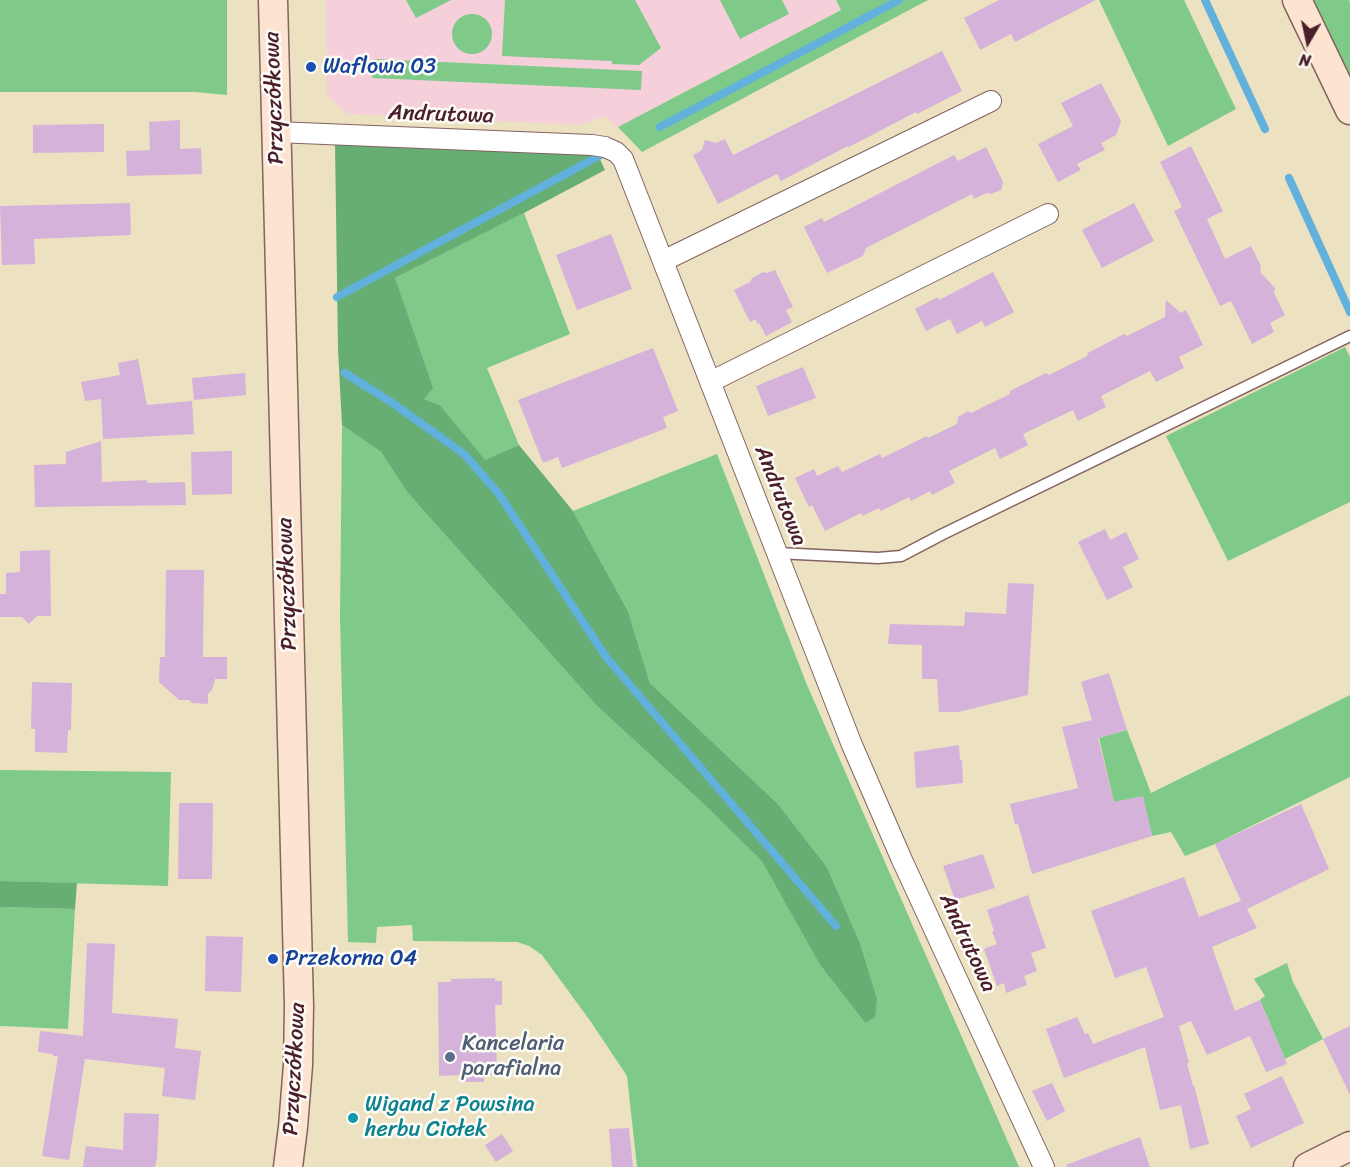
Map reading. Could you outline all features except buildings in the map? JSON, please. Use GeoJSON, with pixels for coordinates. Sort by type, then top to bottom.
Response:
{"type":"FeatureCollection","features":[{"type":"Feature","properties":{"kind":"street","name":"Przyczółkowa"},"geometry":{"type":"LineString","coordinates":[[273,0],[298,976],[298,1065],[288,1167]]}},
{"type":"Feature","properties":{"kind":"street"},"geometry":{"type":"LineString","coordinates":[[1296,0],[1350,110]]}},
{"type":"Feature","properties":{"kind":"street"},"geometry":{"type":"LineString","coordinates":[[663,261],[991,101]]}},
{"type":"Feature","properties":{"kind":"street","name":"Andrutowa"},"geometry":{"type":"LineString","coordinates":[[276,132],[605,147],[616,152],[623,159],[852,746],[902,860],[1044,1167]]}},
{"type":"Feature","properties":{"kind":"street"},"geometry":{"type":"LineString","coordinates":[[710,382],[1048,214]]}},
{"type":"Feature","properties":{"kind":"street"},"geometry":{"type":"LineString","coordinates":[[1308,1167],[1350,1146]]}},
{"type":"Feature","properties":{"kind":"lane"},"geometry":{"type":"LineString","coordinates":[[777,553],[878,558],[901,556],[1350,336]]}},
{"type":"Feature","properties":{"kind":"shaded area"},"geometry":{"type":"Polygon","coordinates":[[[326,0],[859,0],[618,127],[604,116],[580,125],[348,114],[327,95],[326,0]]]}},
{"type":"Feature","properties":{"kind":"green space"},"geometry":{"type":"Polygon","coordinates":[[[0,0],[227,0],[227,95],[195,92],[0,92],[0,0]]]}},
{"type":"Feature","properties":{"kind":"green space"},"geometry":{"type":"Polygon","coordinates":[[[406,0],[451,0],[416,18],[406,0]]]}},
{"type":"Feature","properties":{"kind":"green space"},"geometry":{"type":"Polygon","coordinates":[[[505,0],[635,0],[661,48],[639,65],[612,64],[612,61],[502,56],[505,0]]]}},
{"type":"Feature","properties":{"kind":"green space"},"geometry":{"type":"Polygon","coordinates":[[[720,0],[782,0],[789,14],[740,39],[720,0]]]}},
{"type":"Feature","properties":{"kind":"green space"},"geometry":{"type":"Polygon","coordinates":[[[836,0],[928,0],[642,152],[618,127],[841,10],[836,0]]]}},
{"type":"Feature","properties":{"kind":"green space"},"geometry":{"type":"Polygon","coordinates":[[[1099,0],[1184,0],[1236,109],[1168,146],[1099,0]]]}},
{"type":"Feature","properties":{"kind":"green space"},"geometry":{"type":"Polygon","coordinates":[[[1312,0],[1349,0],[1350,83],[1312,0]]]}},
{"type":"Feature","properties":{"kind":"green space"},"geometry":{"type":"Polygon","coordinates":[[[472,14],[486,20],[492,34],[486,48],[472,54],[458,48],[452,34],[458,20],[472,14]]]}},
{"type":"Feature","properties":{"kind":"green space"},"geometry":{"type":"Polygon","coordinates":[[[373,59],[642,71],[641,90],[372,78],[373,59]]]}},
{"type":"Feature","properties":{"kind":"green space"},"geometry":{"type":"Polygon","coordinates":[[[335,144],[597,153],[605,170],[395,278],[433,388],[424,399],[440,405],[485,460],[519,445],[573,511],[628,611],[650,683],[778,804],[827,867],[860,943],[877,998],[875,1017],[865,1023],[820,965],[762,861],[597,706],[407,492],[381,452],[342,425],[338,349],[335,144]]]}},
{"type":"Feature","properties":{"kind":"green space"},"geometry":{"type":"Polygon","coordinates":[[[524,213],[570,334],[487,368],[519,445],[485,461],[440,405],[424,399],[395,278],[524,213]]]}},
{"type":"Feature","properties":{"kind":"green space"},"geometry":{"type":"Polygon","coordinates":[[[1345,347],[1350,357],[1350,502],[1228,561],[1166,436],[1345,347]]]}},
{"type":"Feature","properties":{"kind":"green space"},"geometry":{"type":"Polygon","coordinates":[[[342,425],[381,452],[407,492],[597,706],[763,861],[820,965],[865,1023],[877,998],[860,943],[827,867],[778,804],[650,683],[628,611],[573,511],[717,454],[807,685],[1019,1167],[637,1167],[627,1076],[542,955],[529,946],[517,942],[413,941],[412,925],[377,927],[376,943],[348,942],[340,618],[342,425]]]}},
{"type":"Feature","properties":{"kind":"green space"},"geometry":{"type":"Polygon","coordinates":[[[1350,695],[1350,777],[1215,844],[1185,856],[1171,832],[1152,836],[1143,797],[1114,802],[1099,738],[1127,730],[1151,793],[1350,695]]]}},
{"type":"Feature","properties":{"kind":"green space"},"geometry":{"type":"Polygon","coordinates":[[[0,770],[171,772],[168,886],[0,881],[0,770]]]}},
{"type":"Feature","properties":{"kind":"green space"},"geometry":{"type":"Polygon","coordinates":[[[0,881],[77,883],[75,909],[0,907],[0,881]]]}},
{"type":"Feature","properties":{"kind":"green space"},"geometry":{"type":"Polygon","coordinates":[[[0,907],[75,909],[68,1029],[0,1026],[0,907]]]}},
{"type":"Feature","properties":{"kind":"green space"},"geometry":{"type":"Polygon","coordinates":[[[1287,963],[1293,982],[1323,1039],[1285,1059],[1260,1000],[1265,996],[1254,979],[1287,963]]]}},
{"type":"Feature","properties":{"kind":"waterway"},"geometry":{"type":"LineString","coordinates":[[660,127],[899,0]]}},
{"type":"Feature","properties":{"kind":"waterway"},"geometry":{"type":"LineString","coordinates":[[1205,0],[1265,129]]}},
{"type":"Feature","properties":{"kind":"waterway"},"geometry":{"type":"LineString","coordinates":[[337,297],[599,156]]}},
{"type":"Feature","properties":{"kind":"waterway"},"geometry":{"type":"LineString","coordinates":[[1289,178],[1350,312]]}},
{"type":"Feature","properties":{"kind":"waterway"},"geometry":{"type":"LineString","coordinates":[[345,373],[394,404],[464,454],[499,494],[606,657],[836,926]]}},
{"type":"Feature","properties":{"kind":"place","name":"Waflowa 03"},"geometry":{"type":"Point","coordinates":[311,67]}},
{"type":"Feature","properties":{"kind":"place","name":"Przekorna 04"},"geometry":{"type":"Point","coordinates":[273,959]}},
{"type":"Feature","properties":{"kind":"place","name":"Kancelaria parafialna"},"geometry":{"type":"Point","coordinates":[450,1057]}},
{"type":"Feature","properties":{"kind":"place","name":"Wigand z Powsina herbu Ciołek"},"geometry":{"type":"Point","coordinates":[353,1118]}}]}
